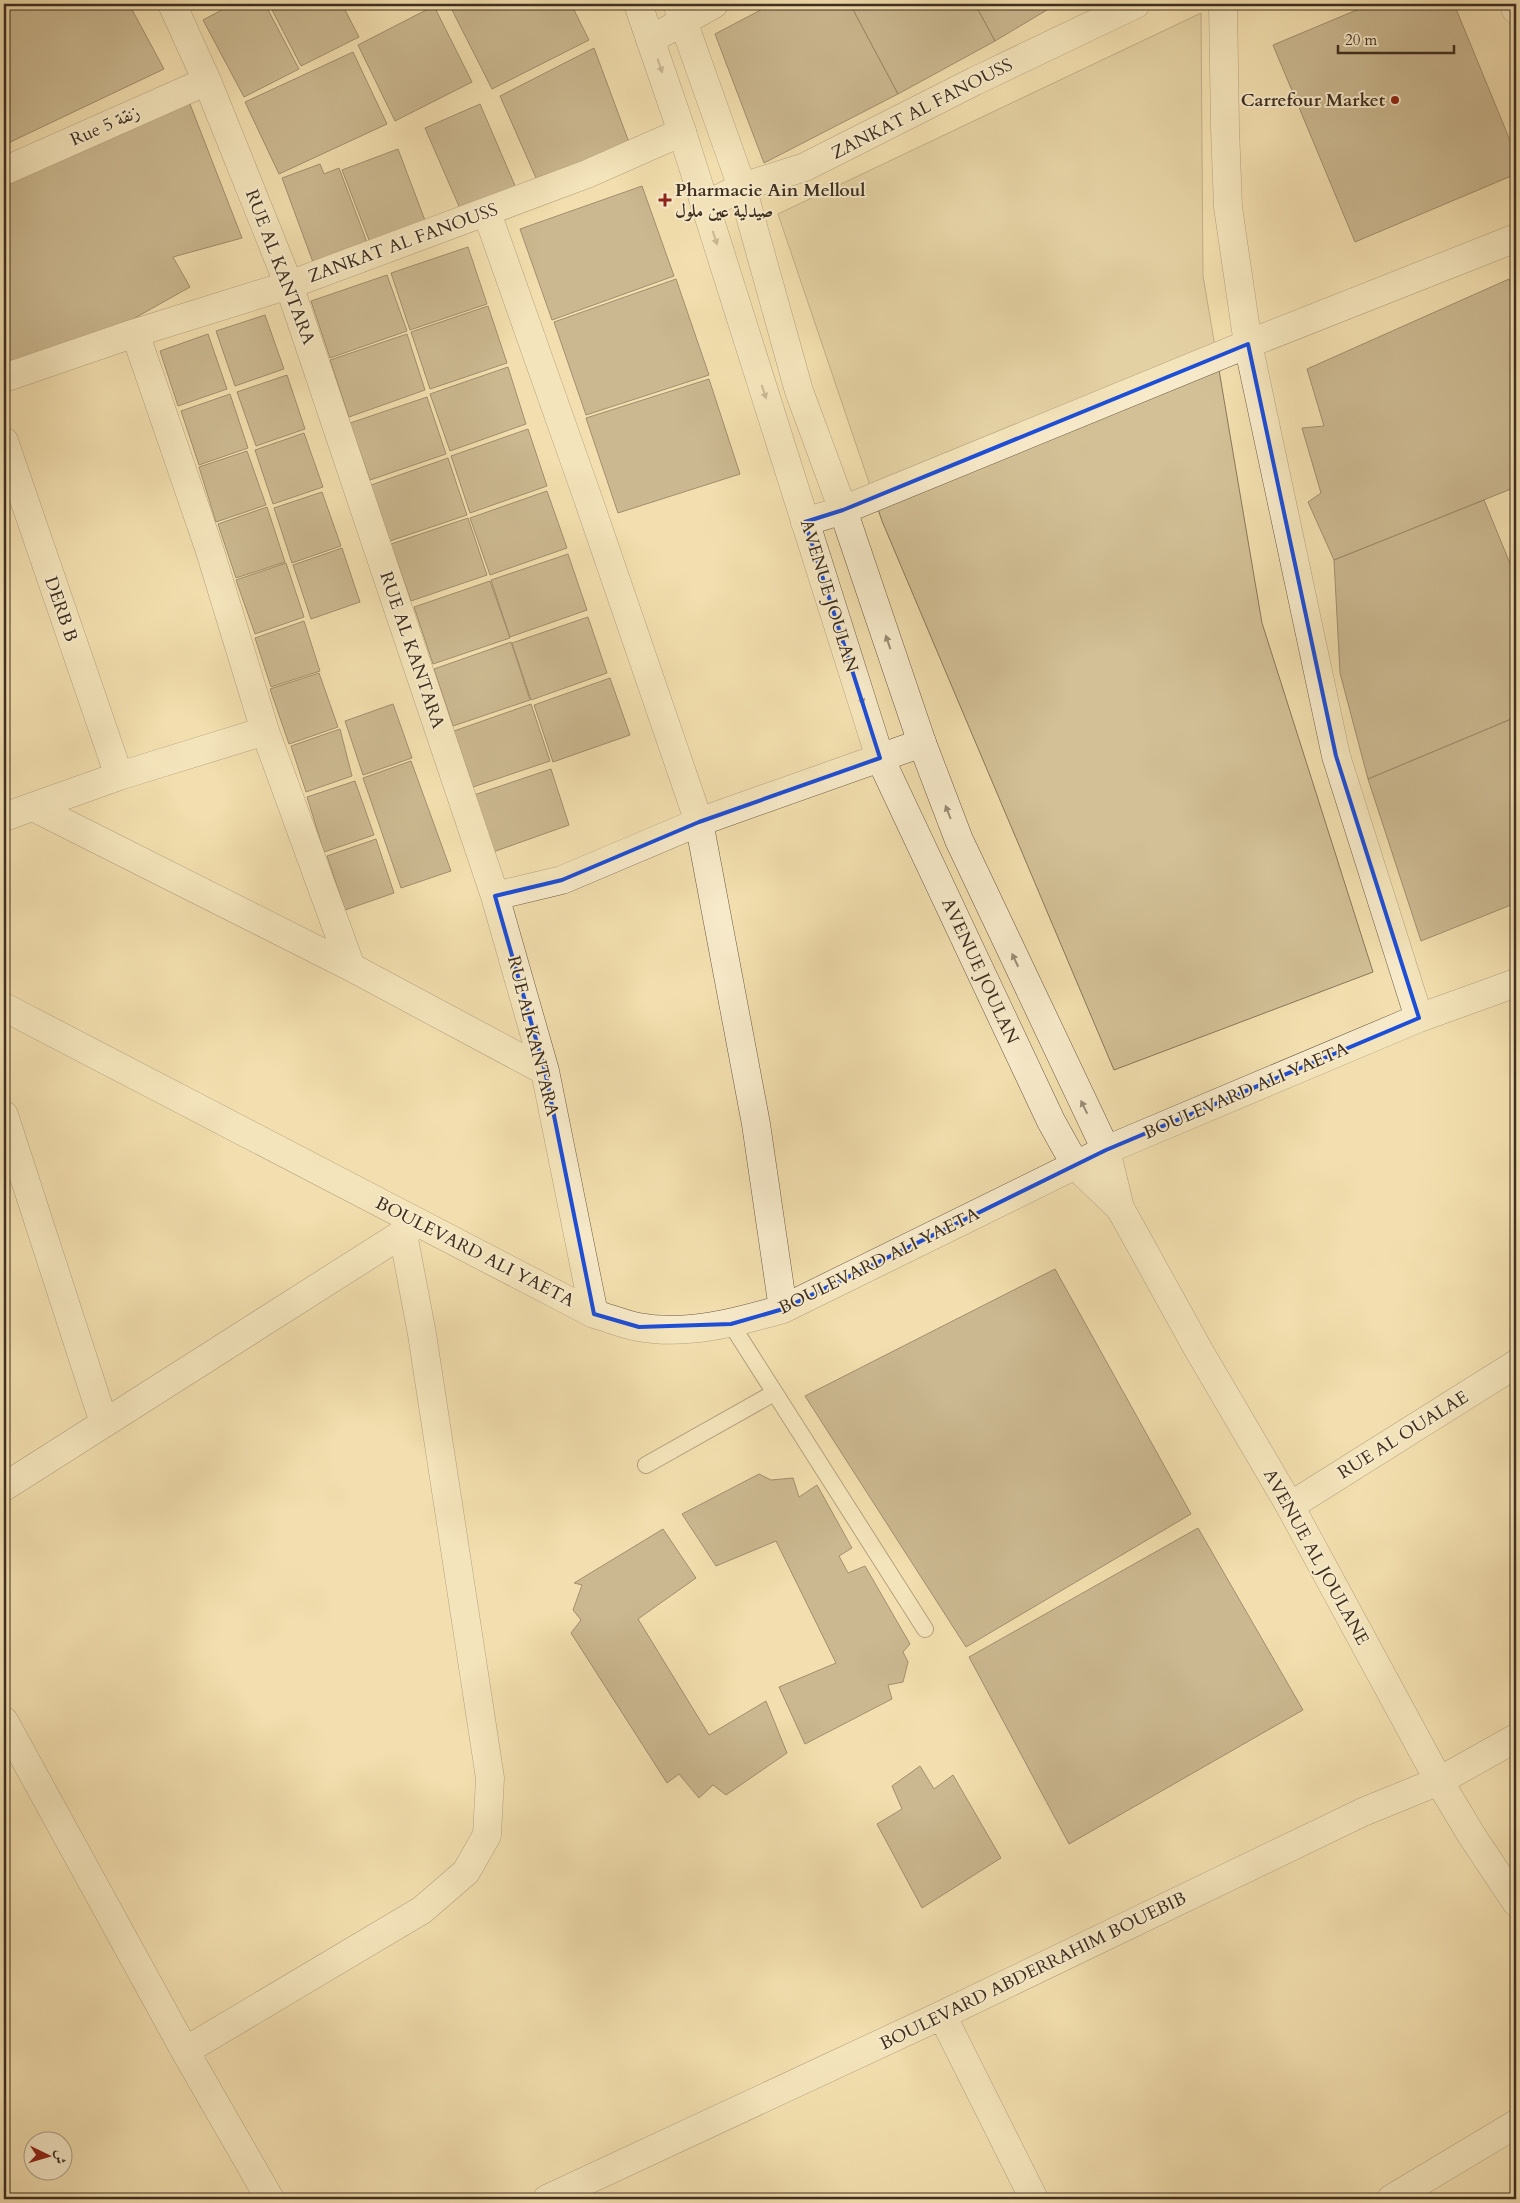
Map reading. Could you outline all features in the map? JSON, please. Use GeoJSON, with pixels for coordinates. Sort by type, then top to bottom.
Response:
{"type":"FeatureCollection","features":[{"type":"Feature","properties":{"kind":"street","name":"AVENUE JOULAN"},"geometry":{"type":"LineString","coordinates":[[638,4],[682,132],[880,758],[1051,1121],[1076,1166]]}},
{"type":"Feature","properties":{"kind":"street"},"geometry":{"type":"LineString","coordinates":[[650,40],[681,12],[714,4]]}},
{"type":"Feature","properties":{"kind":"street","name":"ZANKAT AL FANOUSS"},"geometry":{"type":"LineString","coordinates":[[705,206],[742,188],[805,167],[975,81],[1136,4]]}},
{"type":"Feature","properties":{"kind":"street"},"geometry":{"type":"LineString","coordinates":[[1223,4],[1224,128],[1228,207],[1248,344],[1336,756],[1419,1018]]}},
{"type":"Feature","properties":{"kind":"street"},"geometry":{"type":"LineString","coordinates":[[1514,4],[1516,10]]}},
{"type":"Feature","properties":{"kind":"street","name":"RUE AL KANTARA"},"geometry":{"type":"LineString","coordinates":[[179,6],[206,81],[289,285],[496,896],[545,1071],[594,1314]]}},
{"type":"Feature","properties":{"kind":"street","name":"AVENUE JOULAN"},"geometry":{"type":"LineString","coordinates":[[681,12],[742,188],[799,391],[843,510],[922,743],[960,840],[1106,1150]]}},
{"type":"Feature","properties":{"kind":"street","name":"Rue 5 زنقة"},"geometry":{"type":"LineString","coordinates":[[4,171],[206,81]]}},
{"type":"Feature","properties":{"kind":"street","name":"ZANKAT AL FANOUSS"},"geometry":{"type":"LineString","coordinates":[[4,378],[135,333],[289,285],[487,213],[587,174],[682,132]]}},
{"type":"Feature","properties":{"kind":"street"},"geometry":{"type":"LineString","coordinates":[[487,213],[583,484],[699,822],[756,1124],[783,1309]]}},
{"type":"Feature","properties":{"kind":"street"},"geometry":{"type":"LineString","coordinates":[[805,522],[843,510],[1248,344],[1516,238]]}},
{"type":"Feature","properties":{"kind":"street"},"geometry":{"type":"LineString","coordinates":[[135,333],[209,548],[264,731],[351,967]]}},
{"type":"Feature","properties":{"kind":"street","name":"DERB B"},"geometry":{"type":"LineString","coordinates":[[4,441],[119,776]]}},
{"type":"Feature","properties":{"kind":"street"},"geometry":{"type":"LineString","coordinates":[[4,817],[119,776],[264,731]]}},
{"type":"Feature","properties":{"kind":"street"},"geometry":{"type":"LineString","coordinates":[[496,896],[562,880],[699,822],[922,743]]}},
{"type":"Feature","properties":{"kind":"street"},"geometry":{"type":"LineString","coordinates":[[33,807],[351,967],[545,1071]]}},
{"type":"Feature","properties":{"kind":"street","name":"BOULEVARD ALI YAETA"},"geometry":{"type":"LineString","coordinates":[[4,1007],[411,1229],[594,1314],[639,1327],[664,1330],[730,1324],[783,1309],[1106,1150],[1419,1018],[1516,982]]}},
{"type":"Feature","properties":{"kind":"street"},"geometry":{"type":"LineString","coordinates":[[4,1115],[104,1423]]}},
{"type":"Feature","properties":{"kind":"street","name":"AVENUE AL JOULANE"},"geometry":{"type":"LineString","coordinates":[[1106,1150],[1120,1208],[1198,1349],[1290,1506],[1439,1781],[1472,1836],[1516,1902]]}},
{"type":"Feature","properties":{"kind":"street","name":"AVENUE AL JOULANE"},"geometry":{"type":"LineString","coordinates":[[1076,1166],[1120,1208]]}},
{"type":"Feature","properties":{"kind":"street"},"geometry":{"type":"LineString","coordinates":[[4,1487],[411,1229],[422,1334],[490,1778],[487,1835],[466,1872],[422,1910],[185,2051]]}},
{"type":"Feature","properties":{"kind":"street","name":"RUE AL OUALAE"},"geometry":{"type":"LineString","coordinates":[[1290,1506],[1516,1364]]}},
{"type":"Feature","properties":{"kind":"street"},"geometry":{"type":"LineString","coordinates":[[4,1721],[185,2051],[270,2199]]}},
{"type":"Feature","properties":{"kind":"street","name":"BOULEVARD ABDERRAHIM BOUEBIB"},"geometry":{"type":"LineString","coordinates":[[547,2199],[942,2015],[1363,1812],[1439,1781],[1516,1738]]}},
{"type":"Feature","properties":{"kind":"street"},"geometry":{"type":"LineString","coordinates":[[942,2015],[1034,2199]]}},
{"type":"Feature","properties":{"kind":"street"},"geometry":{"type":"LineString","coordinates":[[1391,2199],[1516,2124]]}},
{"type":"Feature","properties":{"kind":"lane"},"geometry":{"type":"LineString","coordinates":[[730,1324],[925,1629]]}},
{"type":"Feature","properties":{"kind":"lane"},"geometry":{"type":"LineString","coordinates":[[646,1464],[774,1393]]}},
{"type":"Feature","properties":{"kind":"highlighted area"},"geometry":{"type":"Polygon","coordinates":[[[1248,344],[1336,756],[1419,1018],[1106,1150],[783,1309],[731,1324],[639,1327],[594,1314],[545,1071],[495,896],[562,880],[699,822],[880,758],[805,522],[843,510],[1248,344]]]}},
{"type":"Feature","properties":{"kind":"shaded area"},"geometry":{"type":"Polygon","coordinates":[[[1201,13],[1203,276],[1262,623],[1373,972],[1114,1070],[882,521],[778,214],[1201,13]]]}},
{"type":"Feature","properties":{"kind":"building"},"geometry":{"type":"Polygon","coordinates":[[[4,4],[129,4],[164,69],[4,145],[4,4]]]}},
{"type":"Feature","properties":{"kind":"building"},"geometry":{"type":"Polygon","coordinates":[[[233,4],[265,4],[299,69],[244,97],[203,20],[233,4]]]}},
{"type":"Feature","properties":{"kind":"building"},"geometry":{"type":"Polygon","coordinates":[[[269,4],[342,4],[359,37],[301,66],[269,4]]]}},
{"type":"Feature","properties":{"kind":"building"},"geometry":{"type":"Polygon","coordinates":[[[449,4],[571,4],[589,40],[492,89],[449,4]]]}},
{"type":"Feature","properties":{"kind":"building"},"geometry":{"type":"Polygon","coordinates":[[[772,4],[850,4],[898,94],[764,163],[715,34],[772,4]]]}},
{"type":"Feature","properties":{"kind":"building"},"geometry":{"type":"Polygon","coordinates":[[[850,4],[975,4],[995,41],[898,94],[850,4]]]}},
{"type":"Feature","properties":{"kind":"building"},"geometry":{"type":"Polygon","coordinates":[[[975,4],[1057,4],[995,41],[975,4]]]}},
{"type":"Feature","properties":{"kind":"building","name":"Carrefour Market"},"geometry":{"type":"Polygon","coordinates":[[[1371,4],[1454,4],[1516,155],[1516,174],[1355,242],[1273,45],[1371,4]]]}},
{"type":"Feature","properties":{"kind":"building"},"geometry":{"type":"Polygon","coordinates":[[[434,6],[472,82],[395,121],[358,45],[434,6]]]}},
{"type":"Feature","properties":{"kind":"building"},"geometry":{"type":"Polygon","coordinates":[[[594,48],[630,145],[536,178],[500,96],[594,48]]]}},
{"type":"Feature","properties":{"kind":"building"},"geometry":{"type":"Polygon","coordinates":[[[353,52],[387,124],[279,174],[245,102],[353,52]]]}},
{"type":"Feature","properties":{"kind":"building"},"geometry":{"type":"Polygon","coordinates":[[[188,99],[242,238],[173,257],[190,287],[85,346],[4,372],[4,186],[188,99]]]}},
{"type":"Feature","properties":{"kind":"building"},"geometry":{"type":"Polygon","coordinates":[[[480,104],[516,188],[461,211],[425,128],[480,104]]]}},
{"type":"Feature","properties":{"kind":"building"},"geometry":{"type":"Polygon","coordinates":[[[398,149],[426,223],[371,245],[342,170],[398,149]]]}},
{"type":"Feature","properties":{"kind":"building"},"geometry":{"type":"Polygon","coordinates":[[[320,164],[324,174],[339,168],[368,245],[314,265],[282,178],[320,164]]]}},
{"type":"Feature","properties":{"kind":"building"},"geometry":{"type":"Polygon","coordinates":[[[642,186],[674,276],[552,320],[520,229],[642,186]]]}},
{"type":"Feature","properties":{"kind":"building"},"geometry":{"type":"Polygon","coordinates":[[[468,247],[487,304],[410,330],[391,273],[468,247]]]}},
{"type":"Feature","properties":{"kind":"building"},"geometry":{"type":"Polygon","coordinates":[[[387,275],[407,331],[330,358],[311,301],[387,275]]]}},
{"type":"Feature","properties":{"kind":"building"},"geometry":{"type":"Polygon","coordinates":[[[676,279],[709,375],[586,415],[554,322],[676,279]]]}},
{"type":"Feature","properties":{"kind":"building"},"geometry":{"type":"Polygon","coordinates":[[[1509,279],[1516,296],[1516,487],[1334,560],[1308,502],[1321,493],[1302,428],[1324,426],[1307,369],[1509,279]]]}},
{"type":"Feature","properties":{"kind":"building"},"geometry":{"type":"Polygon","coordinates":[[[488,306],[507,363],[430,389],[411,332],[488,306]]]}},
{"type":"Feature","properties":{"kind":"building"},"geometry":{"type":"Polygon","coordinates":[[[265,315],[284,369],[235,386],[216,331],[265,315]]]}},
{"type":"Feature","properties":{"kind":"building"},"geometry":{"type":"Polygon","coordinates":[[[208,334],[227,389],[178,406],[160,351],[208,334]]]}},
{"type":"Feature","properties":{"kind":"building"},"geometry":{"type":"Polygon","coordinates":[[[407,334],[425,390],[349,417],[330,360],[407,334]]]}},
{"type":"Feature","properties":{"kind":"building"},"geometry":{"type":"Polygon","coordinates":[[[508,367],[526,424],[450,451],[430,394],[508,367]]]}},
{"type":"Feature","properties":{"kind":"building"},"geometry":{"type":"Polygon","coordinates":[[[287,375],[305,429],[256,446],[237,392],[287,375]]]}},
{"type":"Feature","properties":{"kind":"building"},"geometry":{"type":"Polygon","coordinates":[[[709,379],[740,474],[618,513],[586,418],[709,379]]]}},
{"type":"Feature","properties":{"kind":"building"},"geometry":{"type":"Polygon","coordinates":[[[230,394],[248,448],[199,465],[181,411],[230,394]]]}},
{"type":"Feature","properties":{"kind":"building"},"geometry":{"type":"Polygon","coordinates":[[[427,397],[446,454],[370,480],[350,423],[427,397]]]}},
{"type":"Feature","properties":{"kind":"building"},"geometry":{"type":"Polygon","coordinates":[[[528,429],[547,486],[470,513],[451,456],[528,429]]]}},
{"type":"Feature","properties":{"kind":"building"},"geometry":{"type":"Polygon","coordinates":[[[304,433],[323,487],[273,504],[255,450],[304,433]]]}},
{"type":"Feature","properties":{"kind":"building"},"geometry":{"type":"Polygon","coordinates":[[[247,451],[266,505],[216,522],[199,467],[247,451]]]}},
{"type":"Feature","properties":{"kind":"building"},"geometry":{"type":"Polygon","coordinates":[[[448,458],[467,515],[390,541],[371,485],[448,458]]]}},
{"type":"Feature","properties":{"kind":"building"},"geometry":{"type":"Polygon","coordinates":[[[547,491],[567,548],[490,575],[470,518],[547,491]]]}},
{"type":"Feature","properties":{"kind":"building"},"geometry":{"type":"Polygon","coordinates":[[[322,492],[341,546],[292,563],[274,508],[322,492]]]}},
{"type":"Feature","properties":{"kind":"building"},"geometry":{"type":"Polygon","coordinates":[[[1484,500],[1516,578],[1516,717],[1368,779],[1340,673],[1334,560],[1484,500]]]}},
{"type":"Feature","properties":{"kind":"building"},"geometry":{"type":"Polygon","coordinates":[[[267,507],[285,562],[236,578],[218,524],[267,507]]]}},
{"type":"Feature","properties":{"kind":"building"},"geometry":{"type":"Polygon","coordinates":[[[468,518],[487,575],[411,601],[391,544],[468,518]]]}},
{"type":"Feature","properties":{"kind":"building"},"geometry":{"type":"Polygon","coordinates":[[[342,548],[360,602],[311,619],[293,565],[342,548]]]}},
{"type":"Feature","properties":{"kind":"building"},"geometry":{"type":"Polygon","coordinates":[[[568,554],[587,610],[510,637],[491,580],[568,554]]]}},
{"type":"Feature","properties":{"kind":"building"},"geometry":{"type":"Polygon","coordinates":[[[286,563],[304,617],[255,634],[236,580],[286,563]]]}},
{"type":"Feature","properties":{"kind":"building"},"geometry":{"type":"Polygon","coordinates":[[[490,581],[510,638],[433,664],[414,607],[490,581]]]}},
{"type":"Feature","properties":{"kind":"building"},"geometry":{"type":"Polygon","coordinates":[[[588,617],[607,673],[531,700],[512,643],[588,617]]]}},
{"type":"Feature","properties":{"kind":"building"},"geometry":{"type":"Polygon","coordinates":[[[304,621],[320,671],[271,687],[255,638],[304,621]]]}},
{"type":"Feature","properties":{"kind":"building"},"geometry":{"type":"Polygon","coordinates":[[[511,642],[530,700],[453,726],[434,669],[511,642]]]}},
{"type":"Feature","properties":{"kind":"building"},"geometry":{"type":"Polygon","coordinates":[[[319,673],[338,727],[289,744],[270,689],[319,673]]]}},
{"type":"Feature","properties":{"kind":"building"},"geometry":{"type":"Polygon","coordinates":[[[610,678],[630,735],[553,762],[534,705],[610,678]]]}},
{"type":"Feature","properties":{"kind":"building"},"geometry":{"type":"Polygon","coordinates":[[[393,704],[412,758],[363,775],[345,721],[393,704]]]}},
{"type":"Feature","properties":{"kind":"building"},"geometry":{"type":"Polygon","coordinates":[[[531,704],[550,761],[473,787],[454,731],[531,704]]]}},
{"type":"Feature","properties":{"kind":"building"},"geometry":{"type":"Polygon","coordinates":[[[1516,717],[1516,903],[1421,941],[1368,779],[1516,717]]]}},
{"type":"Feature","properties":{"kind":"building"},"geometry":{"type":"Polygon","coordinates":[[[340,729],[352,776],[306,792],[291,746],[340,729]]]}},
{"type":"Feature","properties":{"kind":"building"},"geometry":{"type":"Polygon","coordinates":[[[411,761],[451,871],[401,888],[363,778],[411,761]]]}},
{"type":"Feature","properties":{"kind":"building"},"geometry":{"type":"Polygon","coordinates":[[[551,769],[569,825],[493,852],[474,795],[551,769]]]}},
{"type":"Feature","properties":{"kind":"building"},"geometry":{"type":"Polygon","coordinates":[[[355,781],[374,835],[324,852],[307,797],[355,781]]]}},
{"type":"Feature","properties":{"kind":"building"},"geometry":{"type":"Polygon","coordinates":[[[376,839],[394,893],[345,910],[327,856],[376,839]]]}},
{"type":"Feature","properties":{"kind":"building"},"geometry":{"type":"Polygon","coordinates":[[[1055,1269],[1191,1514],[966,1647],[805,1396],[1055,1269]]]}},
{"type":"Feature","properties":{"kind":"building"},"geometry":{"type":"Polygon","coordinates":[[[759,1474],[771,1480],[793,1478],[799,1497],[817,1485],[852,1548],[839,1556],[848,1573],[865,1566],[910,1644],[903,1652],[908,1662],[903,1682],[888,1685],[892,1699],[805,1744],[779,1687],[836,1663],[776,1541],[716,1566],[682,1514],[759,1474]]]}},
{"type":"Feature","properties":{"kind":"building"},"geometry":{"type":"Polygon","coordinates":[[[1198,1528],[1303,1710],[1069,1844],[969,1657],[1198,1528]]]}},
{"type":"Feature","properties":{"kind":"building"},"geometry":{"type":"Polygon","coordinates":[[[663,1529],[696,1578],[638,1619],[709,1735],[766,1701],[787,1753],[726,1795],[713,1785],[699,1798],[679,1774],[667,1783],[571,1633],[581,1620],[573,1610],[582,1585],[574,1583],[663,1529]]]}},
{"type":"Feature","properties":{"kind":"building"},"geometry":{"type":"Polygon","coordinates":[[[920,1766],[934,1789],[953,1775],[1001,1858],[922,1908],[877,1824],[902,1809],[892,1786],[920,1766]]]}},
{"type":"Feature","properties":{"kind":"place","name":"Carrefour Market"},"geometry":{"type":"Point","coordinates":[1395,100]}},
{"type":"Feature","properties":{"kind":"place","name":"Pharmacie Ain Melloul صيدلية عين ملول"},"geometry":{"type":"Point","coordinates":[665,200]}}]}
